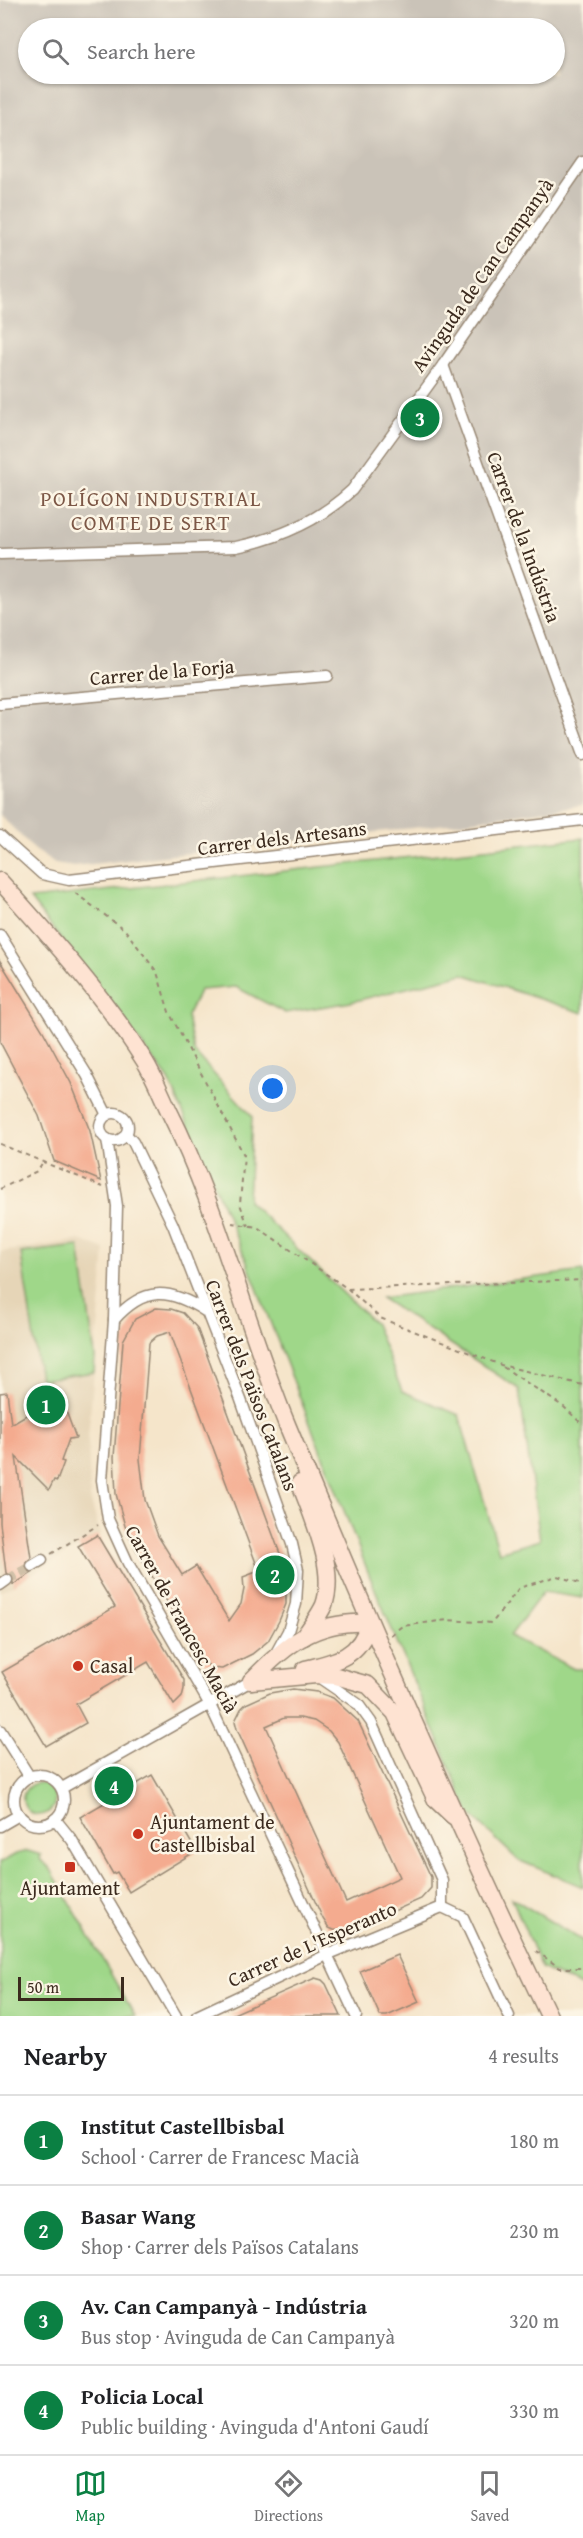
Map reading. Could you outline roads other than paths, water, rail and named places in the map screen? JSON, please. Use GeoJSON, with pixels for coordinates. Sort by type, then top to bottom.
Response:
{"type":"FeatureCollection","features":[{"type":"Feature","properties":{"kind":"street","name":"Avinguda de Can Campanyà"},"geometry":{"type":"LineString","coordinates":[[0,554],[236,547],[265,541],[290,532],[338,503],[352,490],[443,365],[583,162]]}},
{"type":"Feature","properties":{"kind":"street","name":"Carrer de la Indústria"},"geometry":{"type":"LineString","coordinates":[[443,365],[583,755]]}},
{"type":"Feature","properties":{"kind":"street","name":"Carrer de la Forja"},"geometry":{"type":"LineString","coordinates":[[0,704],[327,676]]}},
{"type":"Feature","properties":{"kind":"street","name":"Carrer dels Artesans"},"geometry":{"type":"LineString","coordinates":[[0,836],[42,874],[56,879],[82,879],[583,820]]}},
{"type":"Feature","properties":{"kind":"street"},"geometry":{"type":"LineString","coordinates":[[0,881],[75,965],[144,1060],[190,1152],[283,1415],[369,1623],[491,1895],[549,2016]]}},
{"type":"Feature","properties":{"kind":"street"},"geometry":{"type":"LineString","coordinates":[[0,935],[87,1075],[107,1115],[116,1113],[123,1117],[127,1125],[126,1134],[119,1139],[107,1139]]}},
{"type":"Feature","properties":{"kind":"street","name":"Carrer de Francesc Macià"},"geometry":{"type":"LineString","coordinates":[[107,1115],[101,1121],[100,1129],[107,1139],[117,1206],[114,1320],[102,1480],[108,1519],[128,1563],[210,1705],[329,1954],[356,2016]]}},
{"type":"Feature","properties":{"kind":"street","name":"Carrer dels Països Catalans"},"geometry":{"type":"LineString","coordinates":[[126,1134],[133,1142],[173,1225],[241,1400],[292,1544],[298,1570],[296,1605],[288,1631],[274,1657]]}},
{"type":"Feature","properties":{"kind":"street"},"geometry":{"type":"LineString","coordinates":[[114,1320],[136,1299],[149,1295],[177,1295],[205,1311]]}},
{"type":"Feature","properties":{"kind":"street"},"geometry":{"type":"LineString","coordinates":[[283,1415],[297,1475],[318,1537],[329,1579],[323,1605],[304,1636]]}},
{"type":"Feature","properties":{"kind":"street"},"geometry":{"type":"LineString","coordinates":[[62,1788],[251,1681],[274,1657],[304,1636],[330,1624],[369,1623]]}},
{"type":"Feature","properties":{"kind":"street"},"geometry":{"type":"LineString","coordinates":[[251,1681],[320,1665],[347,1656],[365,1640],[369,1623]]}},
{"type":"Feature","properties":{"kind":"street"},"geometry":{"type":"LineString","coordinates":[[251,1681],[315,1675],[336,1676],[368,1685],[395,1713],[436,1800],[458,1820]]}},
{"type":"Feature","properties":{"kind":"street"},"geometry":{"type":"LineString","coordinates":[[315,1675],[358,1704],[371,1722],[442,1880],[442,1907],[463,1917],[509,2016]]}},
{"type":"Feature","properties":{"kind":"street"},"geometry":{"type":"LineString","coordinates":[[0,1730],[29,1776]]}},
{"type":"Feature","properties":{"kind":"street"},"geometry":{"type":"LineString","coordinates":[[44,1774],[51,1777],[62,1788],[64,1805],[55,1819],[40,1825],[25,1821],[15,1809],[14,1794],[17,1786],[29,1776],[44,1774]]}},
{"type":"Feature","properties":{"kind":"street"},"geometry":{"type":"LineString","coordinates":[[0,1826],[19,1815]]}},
{"type":"Feature","properties":{"kind":"street"},"geometry":{"type":"LineString","coordinates":[[55,1819],[72,1840],[176,2016]]}},
{"type":"Feature","properties":{"kind":"street","name":"Carrer de L'Esperanto"},"geometry":{"type":"LineString","coordinates":[[197,2016],[329,1954],[442,1907]]}},
{"type":"Feature","properties":{"kind":"tunnel"},"geometry":{"type":"LineString","coordinates":[[7,1580],[32,1566]]}},
{"type":"Feature","properties":{"kind":"place","name":"Av. Can Campanyà - Indústria"},"geometry":{"type":"Point","coordinates":[420,418]}},
{"type":"Feature","properties":{"kind":"place","name":"Institut Castellbisbal"},"geometry":{"type":"Point","coordinates":[46,1405]}},
{"type":"Feature","properties":{"kind":"place","name":"Basar Wang"},"geometry":{"type":"Point","coordinates":[275,1575]}},
{"type":"Feature","properties":{"kind":"place","name":"Casal"},"geometry":{"type":"Point","coordinates":[78,1666]}},
{"type":"Feature","properties":{"kind":"place","name":"Policia Local"},"geometry":{"type":"Point","coordinates":[114,1786]}},
{"type":"Feature","properties":{"kind":"place","name":"Ajuntament de Castellbisbal"},"geometry":{"type":"Point","coordinates":[138,1834]}},
{"type":"Feature","properties":{"kind":"place","name":"Ajuntament"},"geometry":{"type":"Point","coordinates":[70,1867]}},
{"type":"Feature","properties":{"kind":"district","name":"POLÍGON INDUSTRIAL COMTE DE SERT"},"geometry":{"type":"Point","coordinates":[151,511]}}]}
